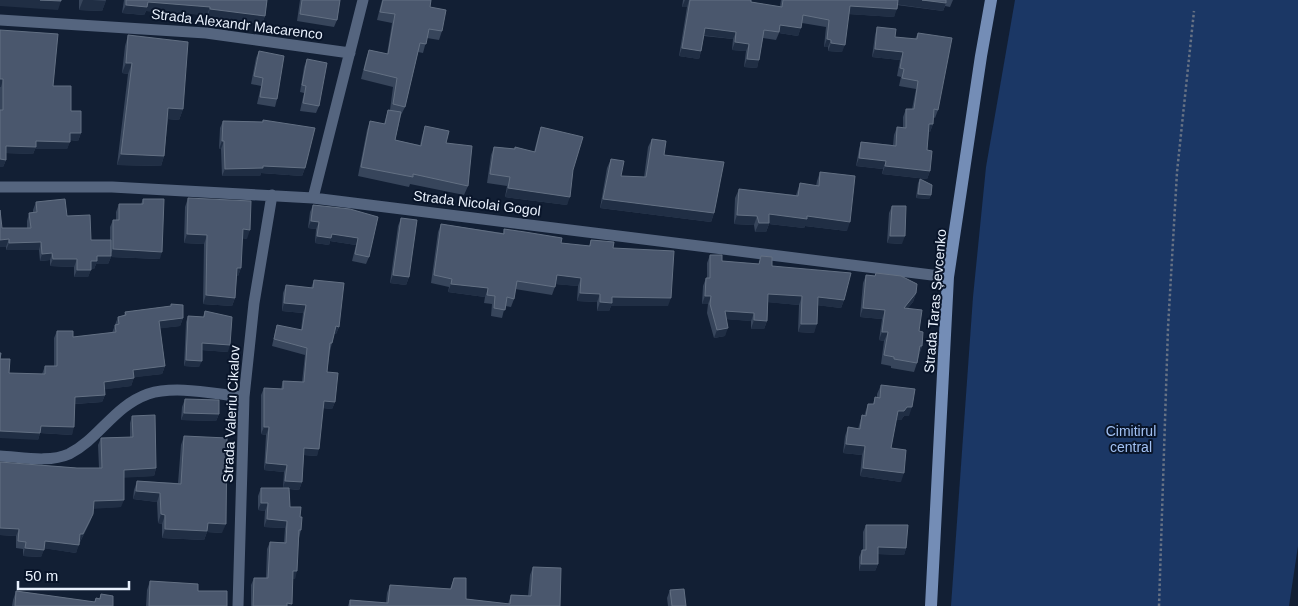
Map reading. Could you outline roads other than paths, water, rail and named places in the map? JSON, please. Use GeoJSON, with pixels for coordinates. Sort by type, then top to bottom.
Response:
{"type":"FeatureCollection","features":[{"type":"Feature","properties":{"kind":"main road","name":"Strada Taras Șevcenko"},"geometry":{"type":"LineString","coordinates":[[931,606],[948,277],[979,65],[991,0]]}},
{"type":"Feature","properties":{"kind":"street"},"geometry":{"type":"LineString","coordinates":[[314,198],[362,0]]}},
{"type":"Feature","properties":{"kind":"street","name":"Strada Alexandr Macarenco"},"geometry":{"type":"LineString","coordinates":[[0,20],[206,33],[350,53]]}},
{"type":"Feature","properties":{"kind":"street","name":"Strada Nicolai Gogol"},"geometry":{"type":"LineString","coordinates":[[0,187],[112,187],[314,198],[948,277]]}},
{"type":"Feature","properties":{"kind":"street","name":"Strada Valeriu Cikalov"},"geometry":{"type":"LineString","coordinates":[[238,606],[244,396],[255,293],[272,195]]}},
{"type":"Feature","properties":{"kind":"street"},"geometry":{"type":"LineString","coordinates":[[0,456],[48,458],[67,454],[80,446],[125,405],[149,394],[180,391],[244,396]]}},
{"type":"Feature","properties":{"kind":"park label","name":"Cimitirul central"},"geometry":{"type":"Point","coordinates":[1131,440]}}]}
